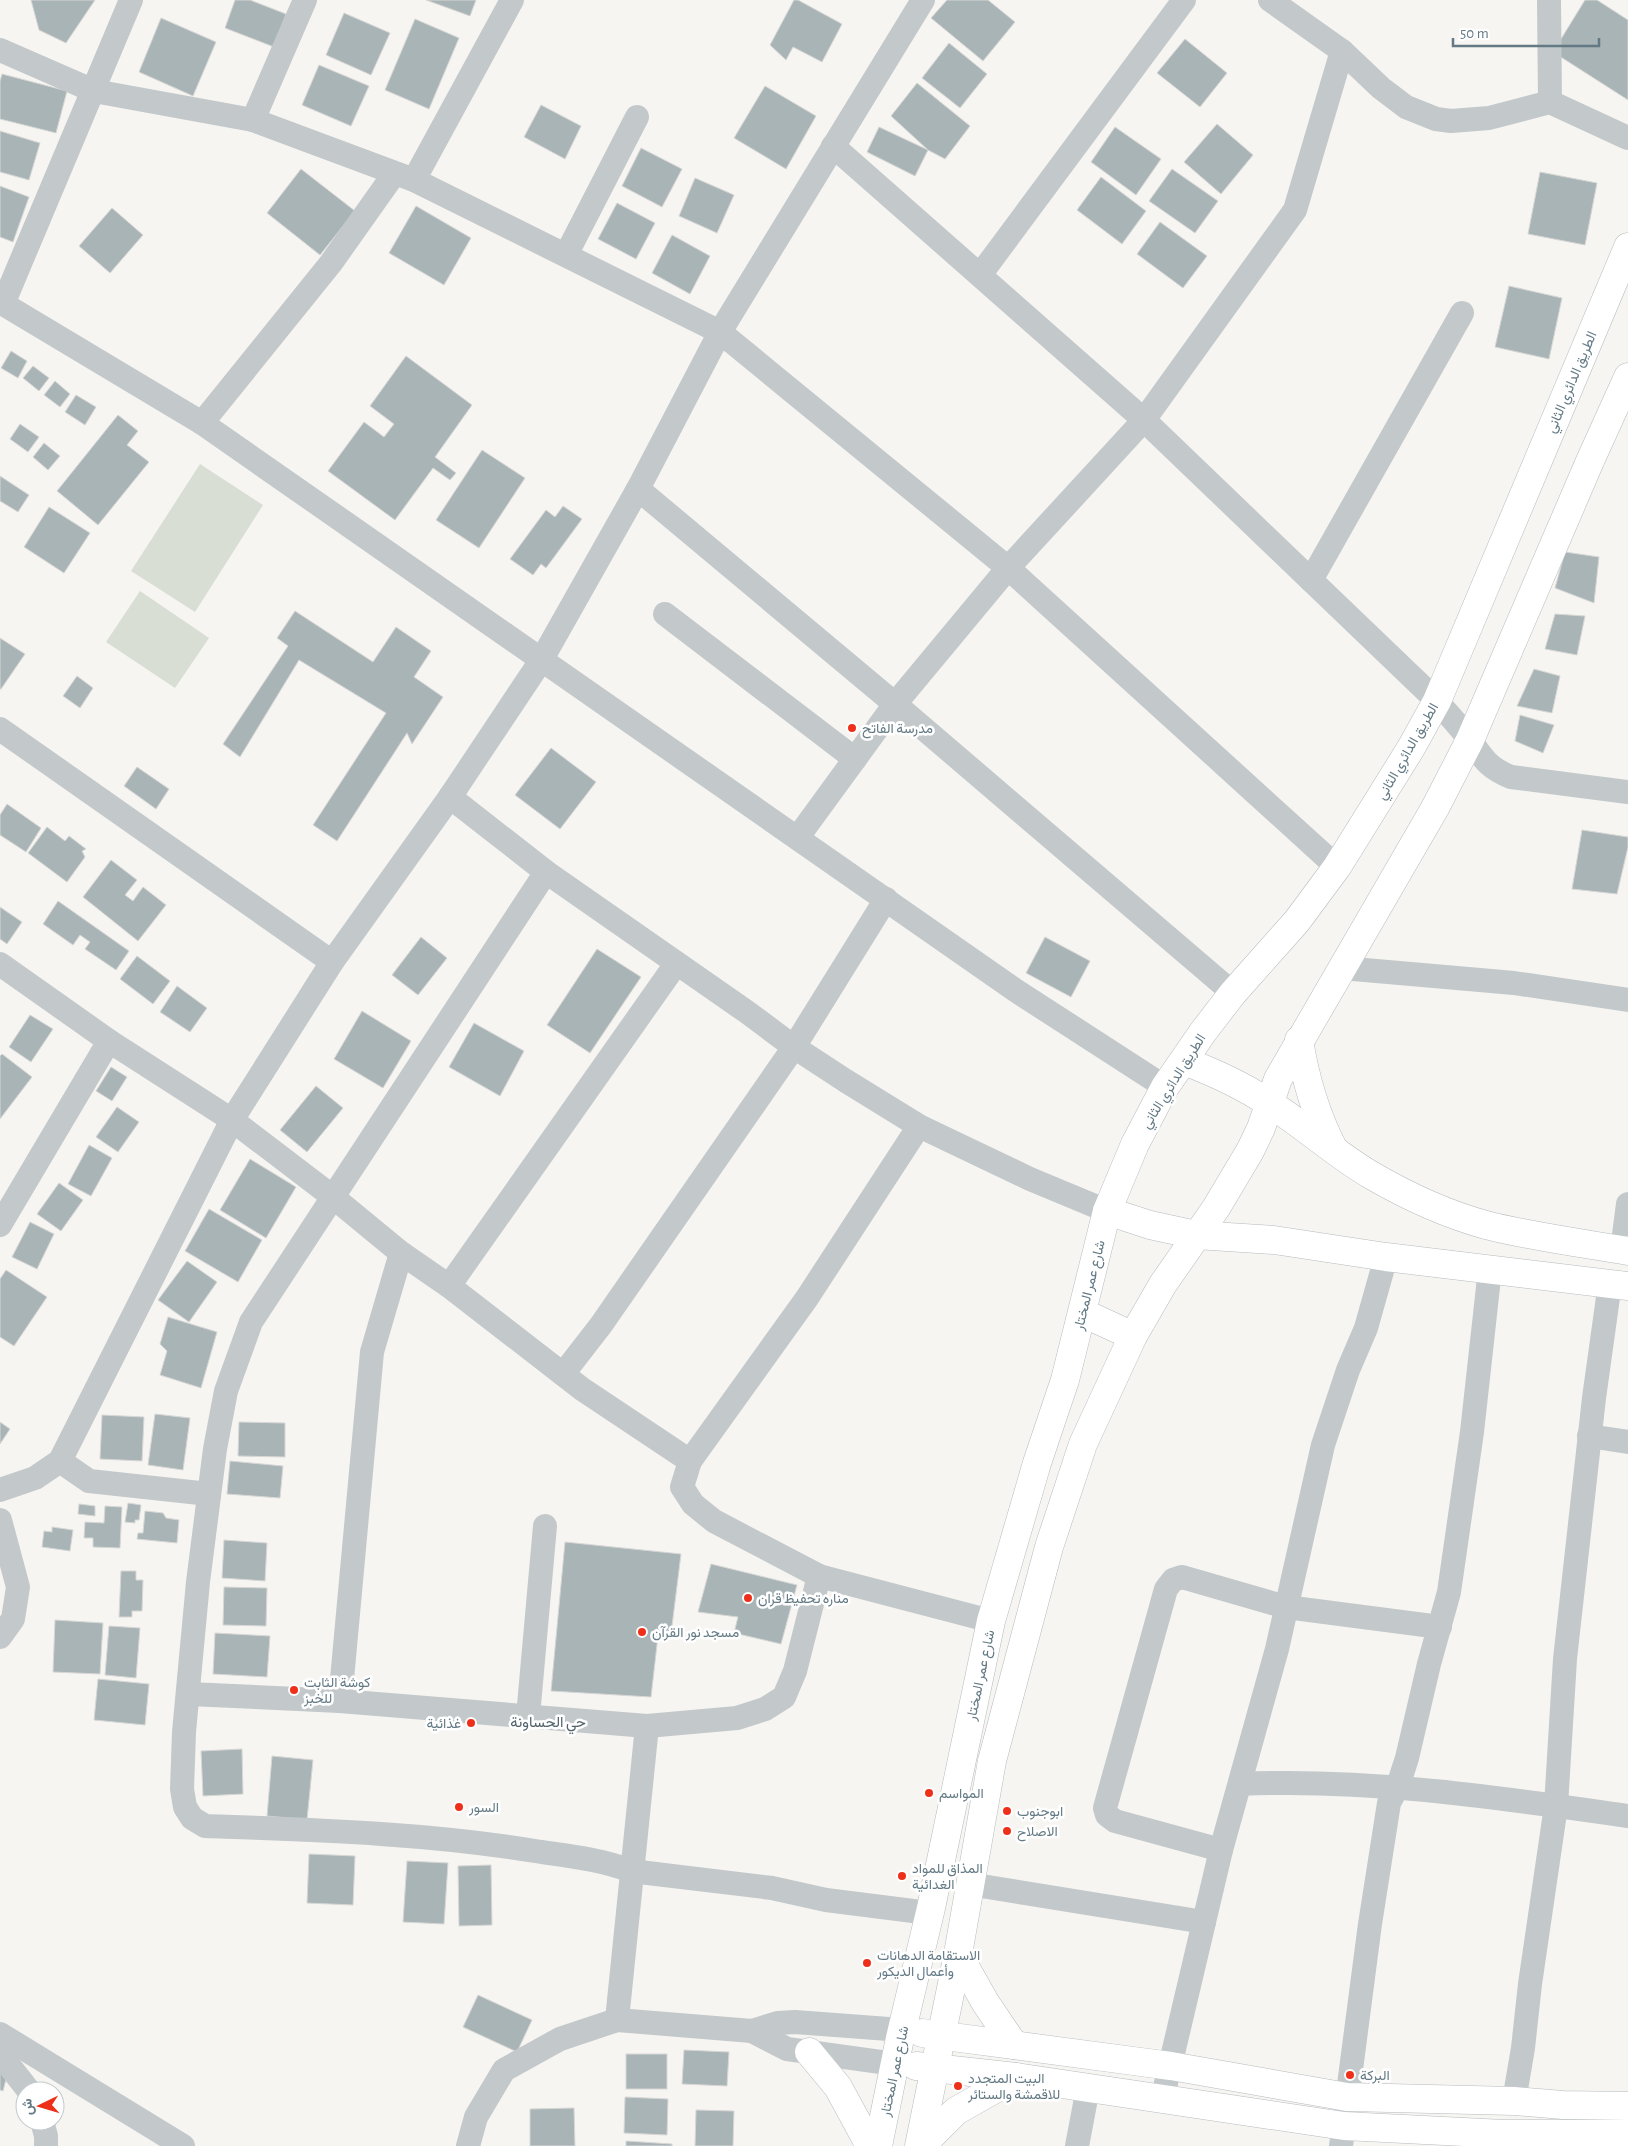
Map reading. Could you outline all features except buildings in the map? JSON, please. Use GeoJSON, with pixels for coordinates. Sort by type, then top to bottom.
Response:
{"type":"FeatureCollection","features":[{"type":"Feature","properties":{"kind":"main road","name":"الطريق الدائري الثاني"},"geometry":{"type":"LineString","coordinates":[[1107,1211],[1135,1144],[1165,1087],[1234,993],[1297,921],[1337,868],[1411,748],[1437,701],[1628,247]]}},
{"type":"Feature","properties":{"kind":"main road"},"geometry":{"type":"LineString","coordinates":[[920,2146],[933,2068],[958,1954],[992,1762],[1048,1547],[1083,1444],[1134,1336],[1163,1284],[1234,1180],[1250,1151],[1278,1079],[1434,808],[1470,740],[1590,460],[1628,377]]}},
{"type":"Feature","properties":{"kind":"main road"},"geometry":{"type":"LineString","coordinates":[[1299,1040],[1304,1071],[1315,1109],[1335,1151]]}},
{"type":"Feature","properties":{"kind":"main road"},"geometry":{"type":"LineString","coordinates":[[1184,1061],[1228,1079],[1270,1103],[1335,1151],[1370,1174],[1407,1194],[1469,1219],[1525,1234],[1625,1250]]}},
{"type":"Feature","properties":{"kind":"main road"},"geometry":{"type":"LineString","coordinates":[[1107,1211],[1150,1225],[1196,1235],[1274,1240],[1386,1257],[1619,1285]]}},
{"type":"Feature","properties":{"kind":"main road","name":"شارع عمر المختار"},"geometry":{"type":"LineString","coordinates":[[878,2146],[991,1621],[1037,1463],[1064,1380],[1107,1211]]}},
{"type":"Feature","properties":{"kind":"main road"},"geometry":{"type":"LineString","coordinates":[[1082,1313],[1134,1336]]}},
{"type":"Feature","properties":{"kind":"main road"},"geometry":{"type":"LineString","coordinates":[[958,1954],[985,2002],[1014,2045]]}},
{"type":"Feature","properties":{"kind":"main road"},"geometry":{"type":"LineString","coordinates":[[902,2030],[1171,2066],[1347,2097],[1628,2106]]}},
{"type":"Feature","properties":{"kind":"main road"},"geometry":{"type":"LineString","coordinates":[[809,2052],[838,2087],[870,2146]]}},
{"type":"Feature","properties":{"kind":"main road"},"geometry":{"type":"LineString","coordinates":[[895,2064],[1016,2077],[1088,2088],[1162,2100],[1342,2136],[1503,2140],[1628,2134]]}},
{"type":"Feature","properties":{"kind":"main road"},"geometry":{"type":"LineString","coordinates":[[920,2146],[956,2111],[1016,2077]]}},
{"type":"Feature","properties":{"kind":"street"},"geometry":{"type":"LineString","coordinates":[[131,0],[2,303],[202,423],[542,658],[1015,990],[1165,1087]]}},
{"type":"Feature","properties":{"kind":"street"},"geometry":{"type":"LineString","coordinates":[[253,120],[305,0]]}},
{"type":"Feature","properties":{"kind":"street"},"geometry":{"type":"LineString","coordinates":[[202,423],[331,263],[404,177],[512,0]]}},
{"type":"Feature","properties":{"kind":"street"},"geometry":{"type":"LineString","coordinates":[[0,1490],[35,1478],[60,1461],[232,1120],[332,962],[450,797],[542,658],[638,489],[720,332],[923,0]]}},
{"type":"Feature","properties":{"kind":"street"},"geometry":{"type":"LineString","coordinates":[[980,275],[1184,0]]}},
{"type":"Feature","properties":{"kind":"street"},"geometry":{"type":"LineString","coordinates":[[1270,0],[1342,51],[1381,88],[1406,107],[1436,119],[1451,121],[1489,118],[1550,102],[1628,138]]}},
{"type":"Feature","properties":{"kind":"street"},"geometry":{"type":"LineString","coordinates":[[1549,0],[1550,102]]}},
{"type":"Feature","properties":{"kind":"street"},"geometry":{"type":"LineString","coordinates":[[0,50],[94,90],[253,120],[404,177],[720,332],[1008,568],[1337,868]]}},
{"type":"Feature","properties":{"kind":"street"},"geometry":{"type":"LineString","coordinates":[[798,837],[895,704],[1008,568],[1144,420],[1296,210],[1342,51]]}},
{"type":"Feature","properties":{"kind":"street"},"geometry":{"type":"LineString","coordinates":[[566,255],[636,117]]}},
{"type":"Feature","properties":{"kind":"street"},"geometry":{"type":"LineString","coordinates":[[833,146],[1144,420],[1437,701],[1470,740],[1485,762],[1498,772],[1510,777],[1628,792]]}},
{"type":"Feature","properties":{"kind":"street"},"geometry":{"type":"LineString","coordinates":[[1311,580],[1462,313]]}},
{"type":"Feature","properties":{"kind":"street"},"geometry":{"type":"LineString","coordinates":[[638,489],[895,704],[1234,993]]}},
{"type":"Feature","properties":{"kind":"street"},"geometry":{"type":"LineString","coordinates":[[665,614],[855,759]]}},
{"type":"Feature","properties":{"kind":"street"},"geometry":{"type":"LineString","coordinates":[[0,730],[332,962]]}},
{"type":"Feature","properties":{"kind":"street"},"geometry":{"type":"LineString","coordinates":[[450,797],[546,872],[794,1047],[919,1126],[1030,1179],[1107,1211]]}},
{"type":"Feature","properties":{"kind":"street"},"geometry":{"type":"LineString","coordinates":[[546,872],[251,1322],[226,1391],[215,1449],[198,1582],[184,1732],[182,1789],[185,1807],[192,1818],[205,1826],[348,1831],[504,1846],[609,1862],[631,1871],[772,1888],[826,1900],[929,1913]]}},
{"type":"Feature","properties":{"kind":"street"},"geometry":{"type":"LineString","coordinates":[[563,1374],[601,1326],[794,1047],[886,899]]}},
{"type":"Feature","properties":{"kind":"street"},"geometry":{"type":"LineString","coordinates":[[0,964],[109,1041],[232,1120],[401,1253],[449,1286],[563,1374],[690,1461]]}},
{"type":"Feature","properties":{"kind":"street"},"geometry":{"type":"LineString","coordinates":[[449,1286],[676,964]]}},
{"type":"Feature","properties":{"kind":"street"},"geometry":{"type":"LineString","coordinates":[[1342,968],[1514,983],[1628,1000]]}},
{"type":"Feature","properties":{"kind":"street"},"geometry":{"type":"LineString","coordinates":[[0,1224],[109,1041]]}},
{"type":"Feature","properties":{"kind":"street"},"geometry":{"type":"LineString","coordinates":[[919,1126],[807,1298],[690,1461],[682,1487],[693,1504],[714,1521],[819,1576],[991,1621]]}},
{"type":"Feature","properties":{"kind":"street"},"geometry":{"type":"LineString","coordinates":[[1625,1250],[1628,1204]]}},
{"type":"Feature","properties":{"kind":"street"},"geometry":{"type":"LineString","coordinates":[[340,1701],[372,1352],[401,1253]]}},
{"type":"Feature","properties":{"kind":"street"},"geometry":{"type":"LineString","coordinates":[[1162,2100],[1221,1850],[1277,1649],[1323,1445],[1348,1370],[1366,1328],[1386,1257]]}},
{"type":"Feature","properties":{"kind":"street"},"geometry":{"type":"LineString","coordinates":[[1342,2136],[1389,1803],[1398,1786],[1407,1758],[1422,1689],[1449,1592],[1490,1269]]}},
{"type":"Feature","properties":{"kind":"street"},"geometry":{"type":"LineString","coordinates":[[1514,2101],[1556,1806],[1565,1659],[1589,1436],[1619,1285]]}},
{"type":"Feature","properties":{"kind":"street"},"geometry":{"type":"LineString","coordinates":[[1589,1436],[1628,1442]]}},
{"type":"Feature","properties":{"kind":"street"},"geometry":{"type":"LineString","coordinates":[[60,1461],[89,1481],[209,1494]]}},
{"type":"Feature","properties":{"kind":"street"},"geometry":{"type":"LineString","coordinates":[[0,1520],[18,1587],[13,1619],[0,1637]]}},
{"type":"Feature","properties":{"kind":"street"},"geometry":{"type":"LineString","coordinates":[[528,1716],[545,1526]]}},
{"type":"Feature","properties":{"kind":"street"},"geometry":{"type":"LineString","coordinates":[[189,1694],[340,1701],[647,1726],[737,1718],[765,1709],[784,1697],[795,1670],[819,1576]]}},
{"type":"Feature","properties":{"kind":"street"},"geometry":{"type":"LineString","coordinates":[[1221,1850],[1115,1821],[1107,1815],[1105,1808],[1166,1589],[1173,1580],[1182,1577],[1286,1607],[1440,1627]]}},
{"type":"Feature","properties":{"kind":"street"},"geometry":{"type":"LineString","coordinates":[[617,2020],[647,1726]]}},
{"type":"Feature","properties":{"kind":"street"},"geometry":{"type":"LineString","coordinates":[[1240,1784],[1398,1786],[1628,1816]]}},
{"type":"Feature","properties":{"kind":"street"},"geometry":{"type":"LineString","coordinates":[[969,1884],[1204,1922]]}},
{"type":"Feature","properties":{"kind":"street"},"geometry":{"type":"LineString","coordinates":[[468,2146],[476,2117],[504,2070],[560,2039],[617,2020],[752,2031],[778,2023],[795,2022],[902,2030]]}},
{"type":"Feature","properties":{"kind":"street"},"geometry":{"type":"LineString","coordinates":[[752,2031],[787,2049],[895,2064]]}},
{"type":"Feature","properties":{"kind":"street"},"geometry":{"type":"LineString","coordinates":[[0,2034],[183,2146]]}},
{"type":"Feature","properties":{"kind":"street"},"geometry":{"type":"LineString","coordinates":[[0,2054],[21,2081]]}},
{"type":"Feature","properties":{"kind":"street"},"geometry":{"type":"LineString","coordinates":[[1077,2146],[1088,2088]]}},
{"type":"Feature","properties":{"kind":"street"},"geometry":{"type":"LineString","coordinates":[[45,2131],[46,2146]]}},
{"type":"Feature","properties":{"kind":"shaded area"},"geometry":{"type":"Polygon","coordinates":[[[200,464],[263,505],[195,612],[131,571],[200,464]]]}},
{"type":"Feature","properties":{"kind":"shaded area"},"geometry":{"type":"Polygon","coordinates":[[[140,591],[209,638],[175,688],[106,642],[140,591]]]}},
{"type":"Feature","properties":{"kind":"place","name":"مدرسة الفاتح"},"geometry":{"type":"Point","coordinates":[852,728]}},
{"type":"Feature","properties":{"kind":"place","name":"مناره تحفيظ قران"},"geometry":{"type":"Point","coordinates":[748,1598]}},
{"type":"Feature","properties":{"kind":"place","name":"مسجد نور القرآن"},"geometry":{"type":"Point","coordinates":[642,1632]}},
{"type":"Feature","properties":{"kind":"place","name":"كوشة الثابت للخبز"},"geometry":{"type":"Point","coordinates":[294,1690]}},
{"type":"Feature","properties":{"kind":"place","name":"غذائية"},"geometry":{"type":"Point","coordinates":[471,1723]}},
{"type":"Feature","properties":{"kind":"place","name":"المواسم"},"geometry":{"type":"Point","coordinates":[929,1793]}},
{"type":"Feature","properties":{"kind":"place","name":"السور"},"geometry":{"type":"Point","coordinates":[459,1807]}},
{"type":"Feature","properties":{"kind":"place","name":"ابوجنوب"},"geometry":{"type":"Point","coordinates":[1007,1811]}},
{"type":"Feature","properties":{"kind":"place","name":"الاصلاح"},"geometry":{"type":"Point","coordinates":[1007,1831]}},
{"type":"Feature","properties":{"kind":"place","name":"المذاق للمواد الغدائية"},"geometry":{"type":"Point","coordinates":[902,1876]}},
{"type":"Feature","properties":{"kind":"place","name":"الاستقامة الدهانات وأعمال الديكور"},"geometry":{"type":"Point","coordinates":[867,1963]}},
{"type":"Feature","properties":{"kind":"place","name":"البركة"},"geometry":{"type":"Point","coordinates":[1350,2075]}},
{"type":"Feature","properties":{"kind":"place","name":"البيت المتجدد للاقمشة والستائر"},"geometry":{"type":"Point","coordinates":[958,2086]}},
{"type":"Feature","properties":{"kind":"district","name":"حي الحساونة"},"geometry":{"type":"Point","coordinates":[548,1722]}}]}
